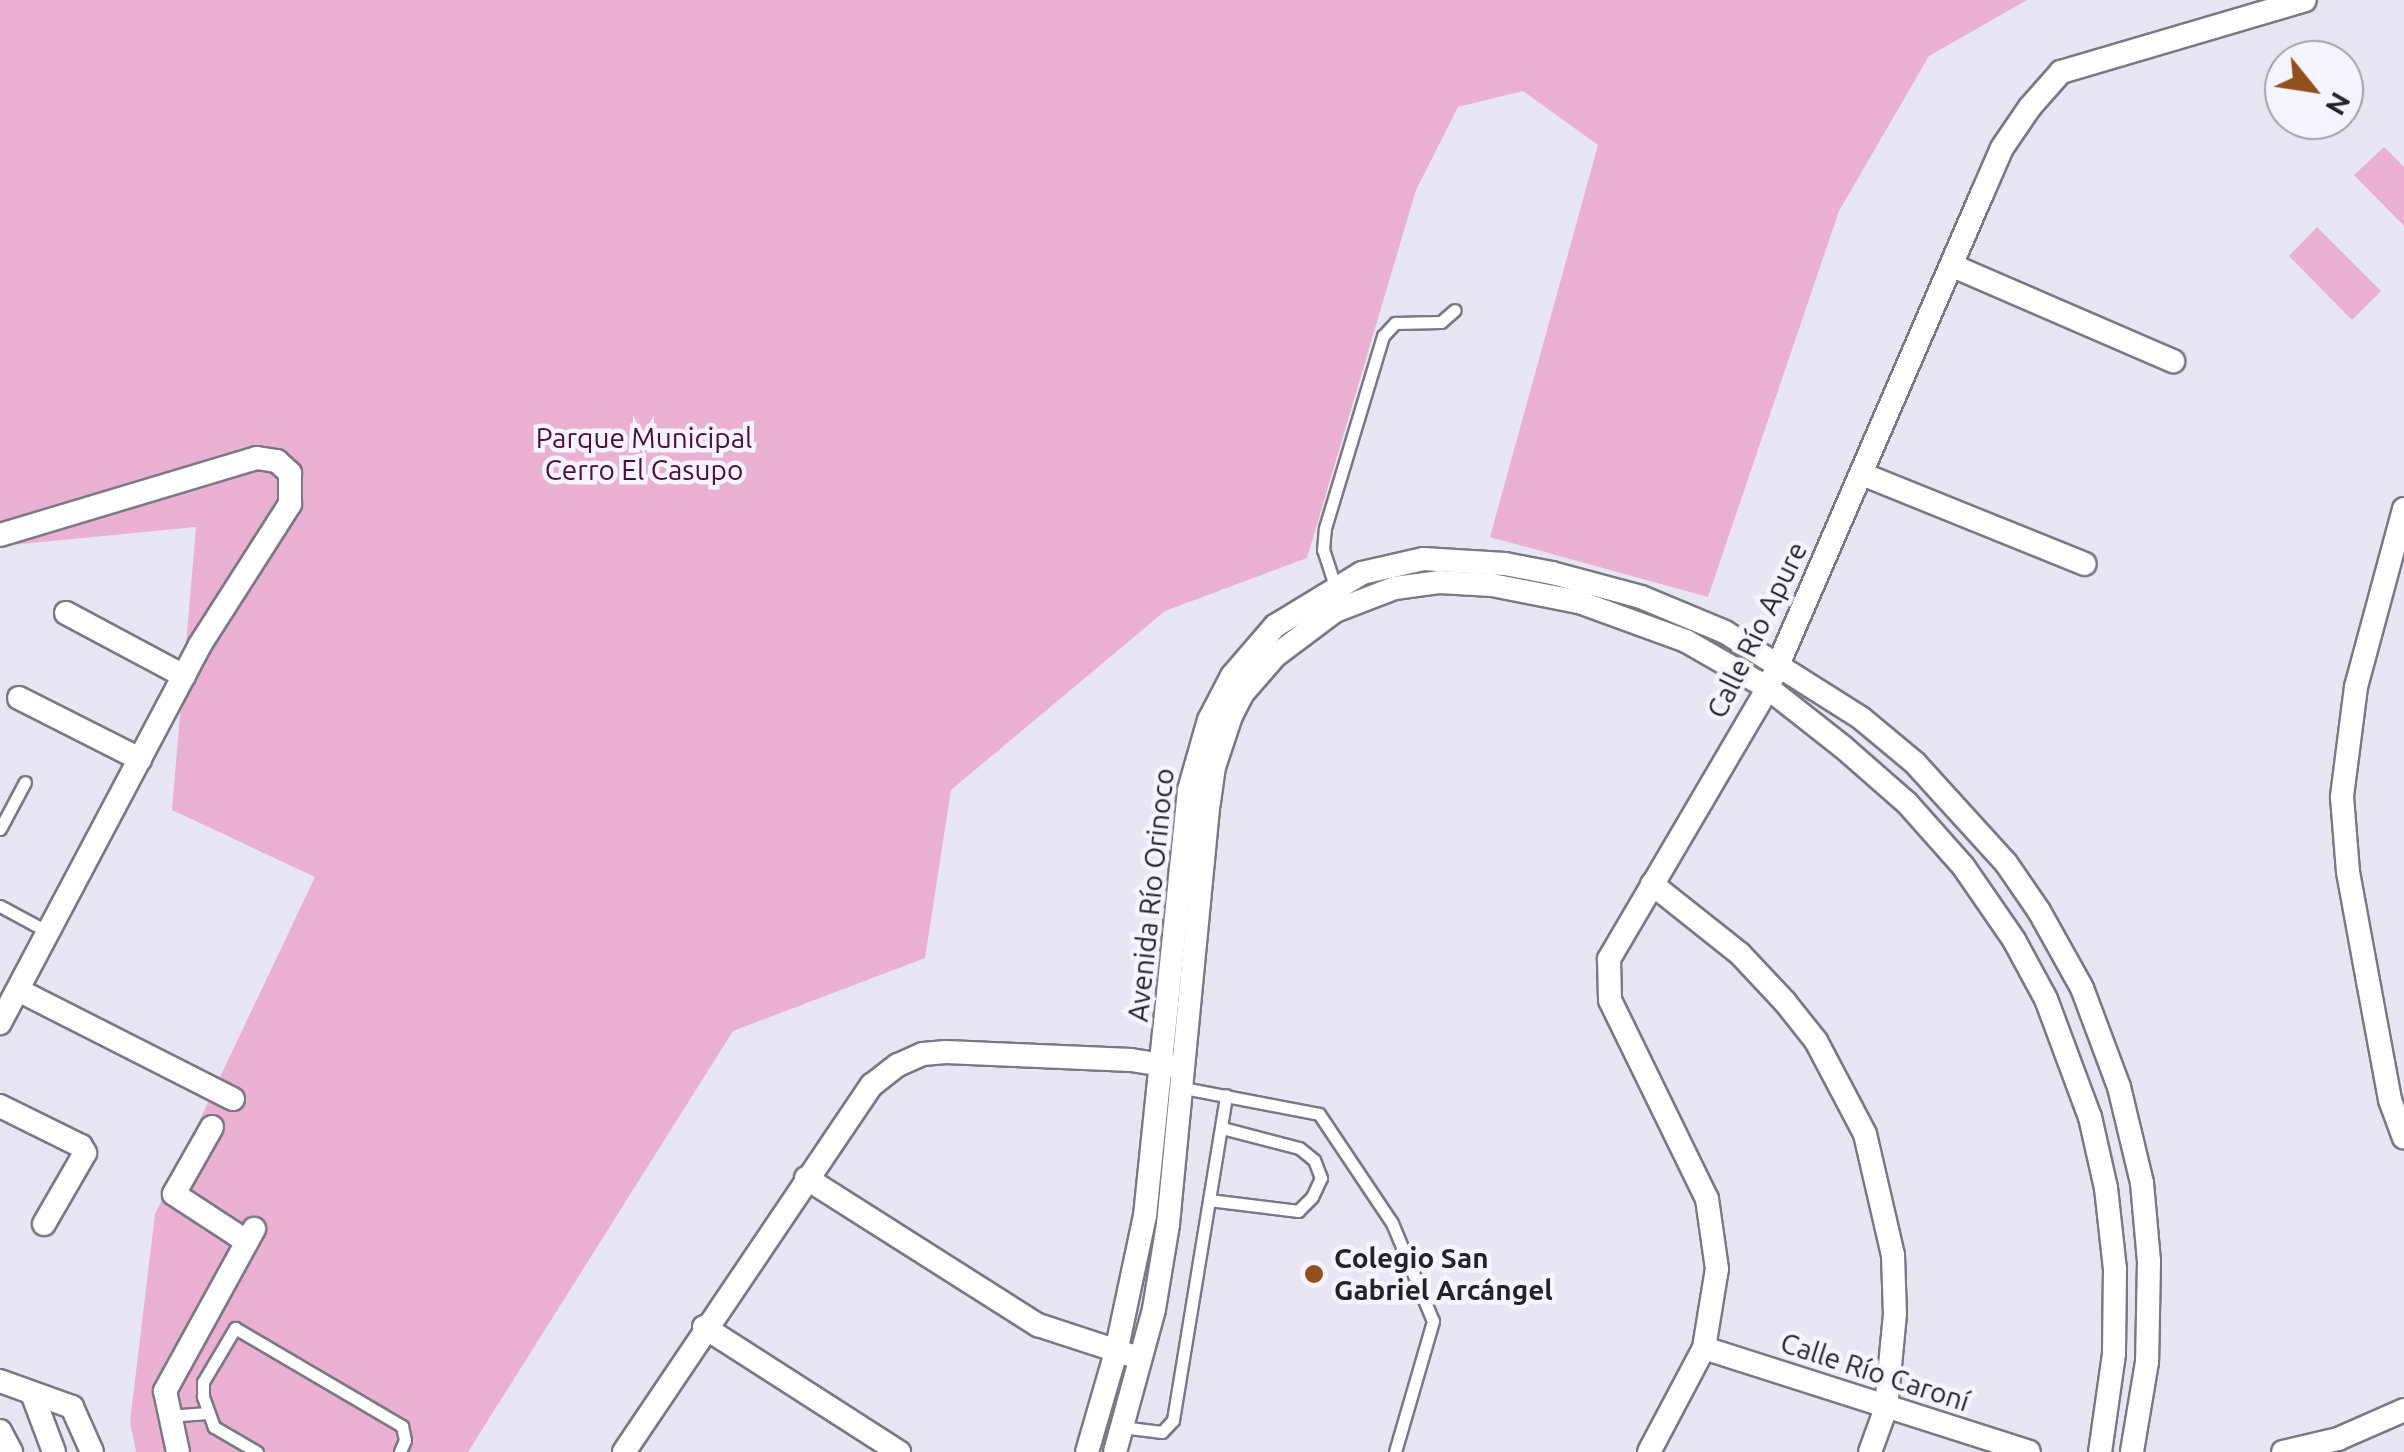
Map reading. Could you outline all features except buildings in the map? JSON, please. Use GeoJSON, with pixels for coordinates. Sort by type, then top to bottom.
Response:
{"type":"FeatureCollection","features":[{"type":"Feature","properties":{"kind":"street","name":"Calle Río Apure"},"geometry":{"type":"LineString","coordinates":[[1649,1452],[1704,1348],[1717,1268],[1707,1199],[1610,1000],[1609,958],[1780,664],[2002,148],[2030,107],[2061,72],[2305,0]]}},
{"type":"Feature","properties":{"kind":"street"},"geometry":{"type":"LineString","coordinates":[[1952,266],[2173,361]]}},
{"type":"Feature","properties":{"kind":"street"},"geometry":{"type":"LineString","coordinates":[[0,535],[257,458],[276,461],[290,474],[290,504],[184,676],[0,1023]]}},
{"type":"Feature","properties":{"kind":"street"},"geometry":{"type":"LineString","coordinates":[[1862,474],[2084,564]]}},
{"type":"Feature","properties":{"kind":"street"},"geometry":{"type":"LineString","coordinates":[[2404,508],[2356,687],[2342,797],[2362,945],[2390,1100],[2404,1138]]}},
{"type":"Feature","properties":{"kind":"street","name":"Avenida Río Orinoco"},"geometry":{"type":"LineString","coordinates":[[1115,1452],[1141,1358],[1168,1224],[1208,720],[1248,656],[1275,626],[1335,586],[1392,565],[1552,573],[1641,597],[1699,619],[1780,664],[1862,718],[1916,762],[2006,862],[2040,911],[2082,988],[2120,1087],[2142,1183],[2149,1261],[2147,1362],[2132,1452]]}},
{"type":"Feature","properties":{"kind":"street","name":"Avenida Río Orinoco"},"geometry":{"type":"LineString","coordinates":[[1205,764],[1242,694],[1275,656],[1307,630],[1336,611],[1394,588],[1455,571],[1628,618],[1686,642],[1768,688],[1843,747],[1929,828],[1963,866],[2014,940],[2046,998],[2090,1117],[2110,1214],[2116,1326],[2100,1452]]}},
{"type":"Feature","properties":{"kind":"street"},"geometry":{"type":"LineString","coordinates":[[66,613],[184,676]]}},
{"type":"Feature","properties":{"kind":"street"},"geometry":{"type":"LineString","coordinates":[[19,698],[140,759]]}},
{"type":"Feature","properties":{"kind":"street"},"geometry":{"type":"LineString","coordinates":[[1652,884],[1740,954],[1785,1002],[1816,1041],[1865,1134],[1893,1255],[1894,1364],[1886,1408],[1870,1452]]}},
{"type":"Feature","properties":{"kind":"street"},"geometry":{"type":"LineString","coordinates":[[18,990],[233,1099]]}},
{"type":"Feature","properties":{"kind":"street"},"geometry":{"type":"LineString","coordinates":[[624,1452],[704,1327],[872,1085],[923,1054],[1113,1060],[1178,1074]]}},
{"type":"Feature","properties":{"kind":"street","name":"Avenida Río Orinoco"},"geometry":{"type":"LineString","coordinates":[[1087,1452],[1116,1352],[1178,1074]]}},
{"type":"Feature","properties":{"kind":"street"},"geometry":{"type":"LineString","coordinates":[[0,1106],[80,1146],[86,1153],[44,1224]]}},
{"type":"Feature","properties":{"kind":"street"},"geometry":{"type":"LineString","coordinates":[[178,1452],[167,1416],[165,1391],[250,1235],[174,1194],[212,1127]]}},
{"type":"Feature","properties":{"kind":"street"},"geometry":{"type":"LineString","coordinates":[[806,1178],[1038,1325],[1141,1358]]}},
{"type":"Feature","properties":{"kind":"street"},"geometry":{"type":"LineString","coordinates":[[704,1327],[899,1452]]}},
{"type":"Feature","properties":{"kind":"street","name":"Calle Río Caroní"},"geometry":{"type":"LineString","coordinates":[[1704,1348],[2029,1452]]}},
{"type":"Feature","properties":{"kind":"street"},"geometry":{"type":"LineString","coordinates":[[1,1383],[72,1408],[92,1452]]}},
{"type":"Feature","properties":{"kind":"street"},"geometry":{"type":"LineString","coordinates":[[33,1396],[54,1452]]}},
{"type":"Feature","properties":{"kind":"street"},"geometry":{"type":"LineString","coordinates":[[2283,1452],[2339,1445],[2404,1410]]}},
{"type":"Feature","properties":{"kind":"street"},"geometry":{"type":"LineString","coordinates":[[0,1431],[12,1452]]}},
{"type":"Feature","properties":{"kind":"lane"},"geometry":{"type":"LineString","coordinates":[[1335,586],[1323,550],[1325,528],[1383,336],[1395,323],[1441,322],[1455,310]]}},
{"type":"Feature","properties":{"kind":"lane"},"geometry":{"type":"LineString","coordinates":[[0,829],[26,782]]}},
{"type":"Feature","properties":{"kind":"lane"},"geometry":{"type":"LineString","coordinates":[[0,906],[48,932]]}},
{"type":"Feature","properties":{"kind":"lane"},"geometry":{"type":"LineString","coordinates":[[1178,1074],[1226,1095],[1319,1114],[1392,1223],[1433,1320],[1394,1452]]}},
{"type":"Feature","properties":{"kind":"lane"},"geometry":{"type":"LineString","coordinates":[[1122,1427],[1162,1432],[1173,1420],[1226,1095]]}},
{"type":"Feature","properties":{"kind":"lane"},"geometry":{"type":"LineString","coordinates":[[1209,1200],[1298,1210],[1312,1197],[1321,1178],[1314,1160],[1299,1148],[1222,1128]]}},
{"type":"Feature","properties":{"kind":"lane"},"geometry":{"type":"LineString","coordinates":[[257,1452],[214,1427],[203,1382],[228,1332],[241,1329],[402,1426],[405,1440],[400,1452]]}},
{"type":"Feature","properties":{"kind":"lane"},"geometry":{"type":"LineString","coordinates":[[167,1416],[208,1414]]}},
{"type":"Feature","properties":{"kind":"green space","name":"Parque Municipal Cerro El Casupo"},"geometry":{"type":"Polygon","coordinates":[[[0,0],[2027,0],[1929,56],[1839,211],[1708,597],[1490,537],[1598,145],[1523,91],[1458,107],[1416,190],[1307,558],[1165,611],[951,790],[925,958],[733,1031],[468,1452],[136,1452],[130,1422],[155,1214],[315,877],[172,810],[196,527],[0,546],[0,0]]]}},
{"type":"Feature","properties":{"kind":"green space"},"geometry":{"type":"Polygon","coordinates":[[[2384,147],[2404,167],[2404,226],[2354,175],[2384,147]]]}},
{"type":"Feature","properties":{"kind":"green space"},"geometry":{"type":"Polygon","coordinates":[[[2317,227],[2381,291],[2352,320],[2289,256],[2317,227]]]}},
{"type":"Feature","properties":{"kind":"place","name":"Colegio San Gabriel Arcángel"},"geometry":{"type":"Point","coordinates":[1314,1274]}}]}
